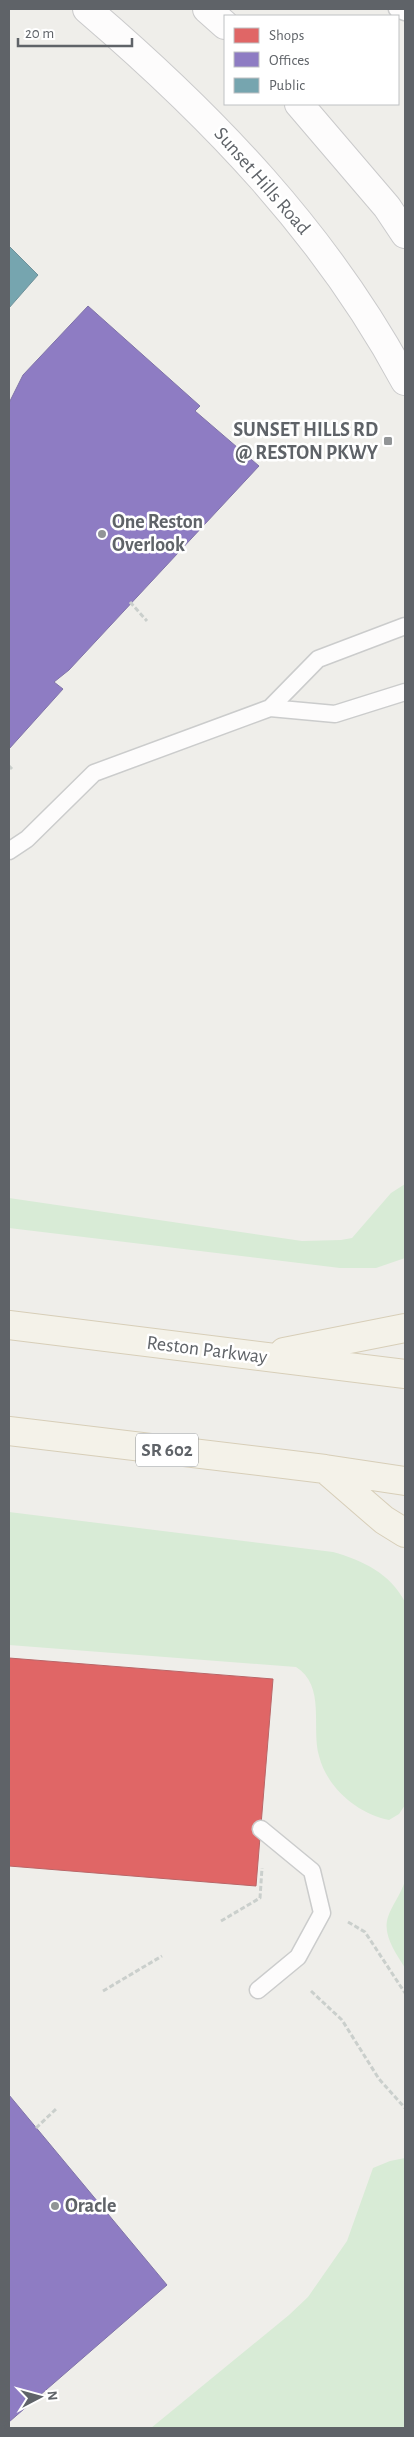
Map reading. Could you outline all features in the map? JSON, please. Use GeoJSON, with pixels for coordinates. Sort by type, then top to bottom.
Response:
{"type":"FeatureCollection","features":[{"type":"Feature","properties":{"kind":"main road","name":"Sunset Hills Road"},"geometry":{"type":"LineString","coordinates":[[87,9],[150,63],[205,116],[305,227],[353,296],[405,381]]}},
{"type":"Feature","properties":{"kind":"main road"},"geometry":{"type":"LineString","coordinates":[[207,9],[224,24]]}},
{"type":"Feature","properties":{"kind":"main road"},"geometry":{"type":"LineString","coordinates":[[300,105],[386,207],[405,234]]}},
{"type":"Feature","properties":{"kind":"main road","name":"Reston Parkway"},"geometry":{"type":"LineString","coordinates":[[9,1324],[258,1357],[405,1374]]}},
{"type":"Feature","properties":{"kind":"main road"},"geometry":{"type":"LineString","coordinates":[[258,1357],[405,1328]]}},
{"type":"Feature","properties":{"kind":"main road","name":"SR 602"},"geometry":{"type":"LineString","coordinates":[[9,1431],[325,1469],[405,1481]]}},
{"type":"Feature","properties":{"kind":"main road"},"geometry":{"type":"LineString","coordinates":[[325,1469],[384,1520],[405,1532]]}},
{"type":"Feature","properties":{"kind":"lane"},"geometry":{"type":"LineString","coordinates":[[398,9],[405,12]]}},
{"type":"Feature","properties":{"kind":"lane"},"geometry":{"type":"LineString","coordinates":[[9,850],[27,839],[94,773],[270,708],[318,659],[405,626]]}},
{"type":"Feature","properties":{"kind":"lane"},"geometry":{"type":"LineString","coordinates":[[270,708],[335,714],[405,692]]}},
{"type":"Feature","properties":{"kind":"lane"},"geometry":{"type":"LineString","coordinates":[[258,1990],[298,1957],[322,1912],[312,1871],[261,1830]]}},
{"type":"Feature","properties":{"kind":"path"},"geometry":{"type":"LineString","coordinates":[[130,602],[147,621]]}},
{"type":"Feature","properties":{"kind":"path"},"geometry":{"type":"LineString","coordinates":[[9,766],[12,769]]}},
{"type":"Feature","properties":{"kind":"path"},"geometry":{"type":"LineString","coordinates":[[221,1921],[260,1898],[263,1862]]}},
{"type":"Feature","properties":{"kind":"path"},"geometry":{"type":"LineString","coordinates":[[344,1920],[365,1932],[405,1993]]}},
{"type":"Feature","properties":{"kind":"path"},"geometry":{"type":"LineString","coordinates":[[103,1991],[162,1956]]}},
{"type":"Feature","properties":{"kind":"path"},"geometry":{"type":"LineString","coordinates":[[311,1991],[342,2020],[379,2079],[405,2108]]}},
{"type":"Feature","properties":{"kind":"path"},"geometry":{"type":"LineString","coordinates":[[36,2128],[56,2109]]}},
{"type":"Feature","properties":{"kind":"green space"},"geometry":{"type":"Polygon","coordinates":[[[405,1184],[405,1258],[376,1268],[340,1268],[9,1228],[9,1198],[302,1241],[341,1240],[352,1238],[391,1193],[405,1184]]]}},
{"type":"Feature","properties":{"kind":"green space"},"geometry":{"type":"Polygon","coordinates":[[[9,1512],[333,1552],[355,1559],[384,1576],[399,1592],[405,1602],[405,1805],[399,1814],[389,1820],[377,1817],[355,1806],[336,1789],[323,1768],[319,1756],[316,1708],[311,1685],[305,1675],[296,1667],[9,1645],[9,1512]]]}},
{"type":"Feature","properties":{"kind":"green space"},"geometry":{"type":"Polygon","coordinates":[[[405,1881],[405,1968],[388,1937],[387,1924],[388,1917],[405,1881]]]}},
{"type":"Feature","properties":{"kind":"green space"},"geometry":{"type":"Polygon","coordinates":[[[405,2158],[405,2428],[151,2428],[289,2315],[308,2297],[347,2241],[373,2168],[390,2161],[405,2158]]]}},
{"type":"Feature","properties":{"kind":"building: Shops"},"geometry":{"type":"Polygon","coordinates":[[[9,1658],[273,1679],[256,1886],[9,1866],[9,1658]]]}},
{"type":"Feature","properties":{"kind":"building: Offices","name":"One Reston Overlook"},"geometry":{"type":"Polygon","coordinates":[[[88,306],[200,406],[195,411],[259,466],[69,670],[54,682],[63,689],[9,749],[9,403],[23,375],[88,306]]]}},
{"type":"Feature","properties":{"kind":"building: Offices","name":"Oracle"},"geometry":{"type":"Polygon","coordinates":[[[9,2095],[167,2285],[9,2422],[9,2095]]]}},
{"type":"Feature","properties":{"kind":"building: Public"},"geometry":{"type":"Polygon","coordinates":[[[9,246],[38,275],[9,308],[9,246]]]}},
{"type":"Feature","properties":{"kind":"place","name":"SUNSET HILLS RD @ RESTON PKWY"},"geometry":{"type":"Point","coordinates":[388,441]}},
{"type":"Feature","properties":{"kind":"place","name":"One Reston Overlook"},"geometry":{"type":"Point","coordinates":[102,534]}},
{"type":"Feature","properties":{"kind":"place","name":"Oracle"},"geometry":{"type":"Point","coordinates":[55,2206]}}]}
